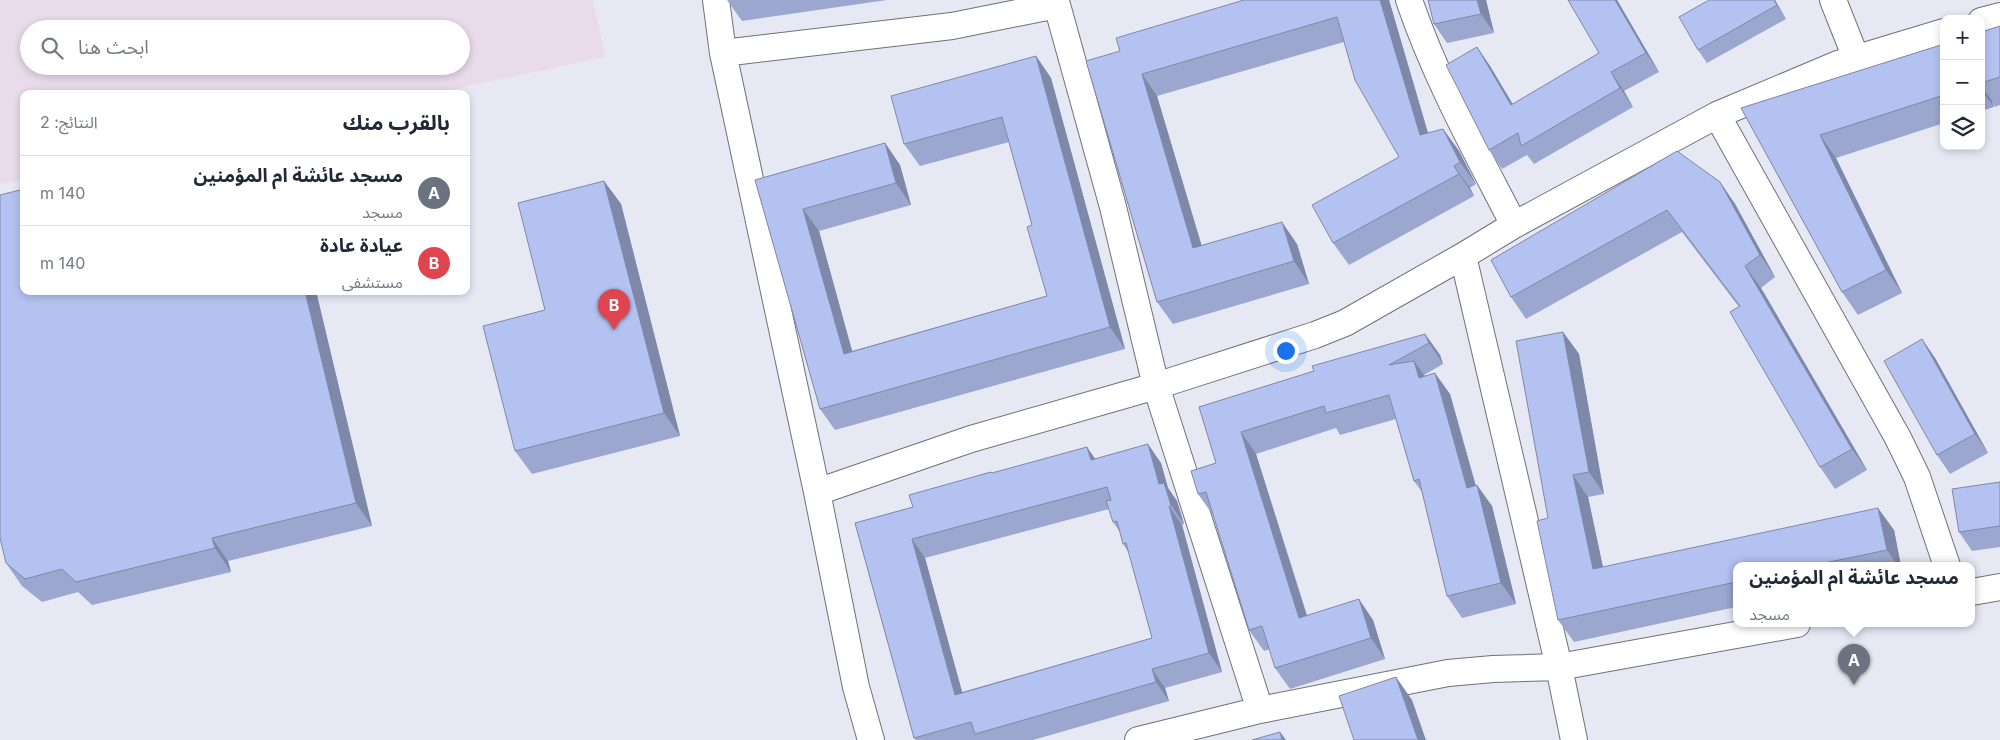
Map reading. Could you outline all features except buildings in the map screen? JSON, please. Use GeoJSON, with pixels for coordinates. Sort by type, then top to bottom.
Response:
{"type":"FeatureCollection","features":[{"type":"Feature","properties":{"kind":"street"},"geometry":{"type":"LineString","coordinates":[[716,0],[723,53],[817,492],[856,687],[871,740]]}},
{"type":"Feature","properties":{"kind":"street"},"geometry":{"type":"LineString","coordinates":[[1409,0],[1430,57],[1450,100],[1514,225]]}},
{"type":"Feature","properties":{"kind":"street"},"geometry":{"type":"LineString","coordinates":[[1833,0],[1856,58]]}},
{"type":"Feature","properties":{"kind":"street"},"geometry":{"type":"LineString","coordinates":[[723,53],[952,26],[1068,2],[1112,207],[1156,386],[1260,710]]}},
{"type":"Feature","properties":{"kind":"street"},"geometry":{"type":"LineString","coordinates":[[1985,20],[2000,16]]}},
{"type":"Feature","properties":{"kind":"street"},"geometry":{"type":"LineString","coordinates":[[817,492],[971,439],[1156,386],[1315,335],[1345,323],[1514,225],[1717,115],[1838,64],[1940,33]]}},
{"type":"Feature","properties":{"kind":"street"},"geometry":{"type":"LineString","coordinates":[[1717,115],[1898,438],[1917,477],[1946,562]]}},
{"type":"Feature","properties":{"kind":"street"},"geometry":{"type":"LineString","coordinates":[[1463,256],[1559,667],[1574,740]]}},
{"type":"Feature","properties":{"kind":"street"},"geometry":{"type":"LineString","coordinates":[[1975,591],[2000,587]]}},
{"type":"Feature","properties":{"kind":"street"},"geometry":{"type":"LineString","coordinates":[[1138,740],[1260,710],[1448,674],[1492,669],[1559,667],[1780,627]]}},
{"type":"Feature","properties":{"kind":"shaded area"},"geometry":{"type":"Polygon","coordinates":[[[0,0],[593,0],[605,57],[448,90],[20,90],[20,180],[0,184],[0,0]]]}},
{"type":"Feature","properties":{"kind":"place","name":"عيادة عادة"},"geometry":{"type":"Point","coordinates":[614,330]}},
{"type":"Feature","properties":{"kind":"place","name":"مسجد عائشة ام المؤمنين"},"geometry":{"type":"Point","coordinates":[1854,685]}}]}
